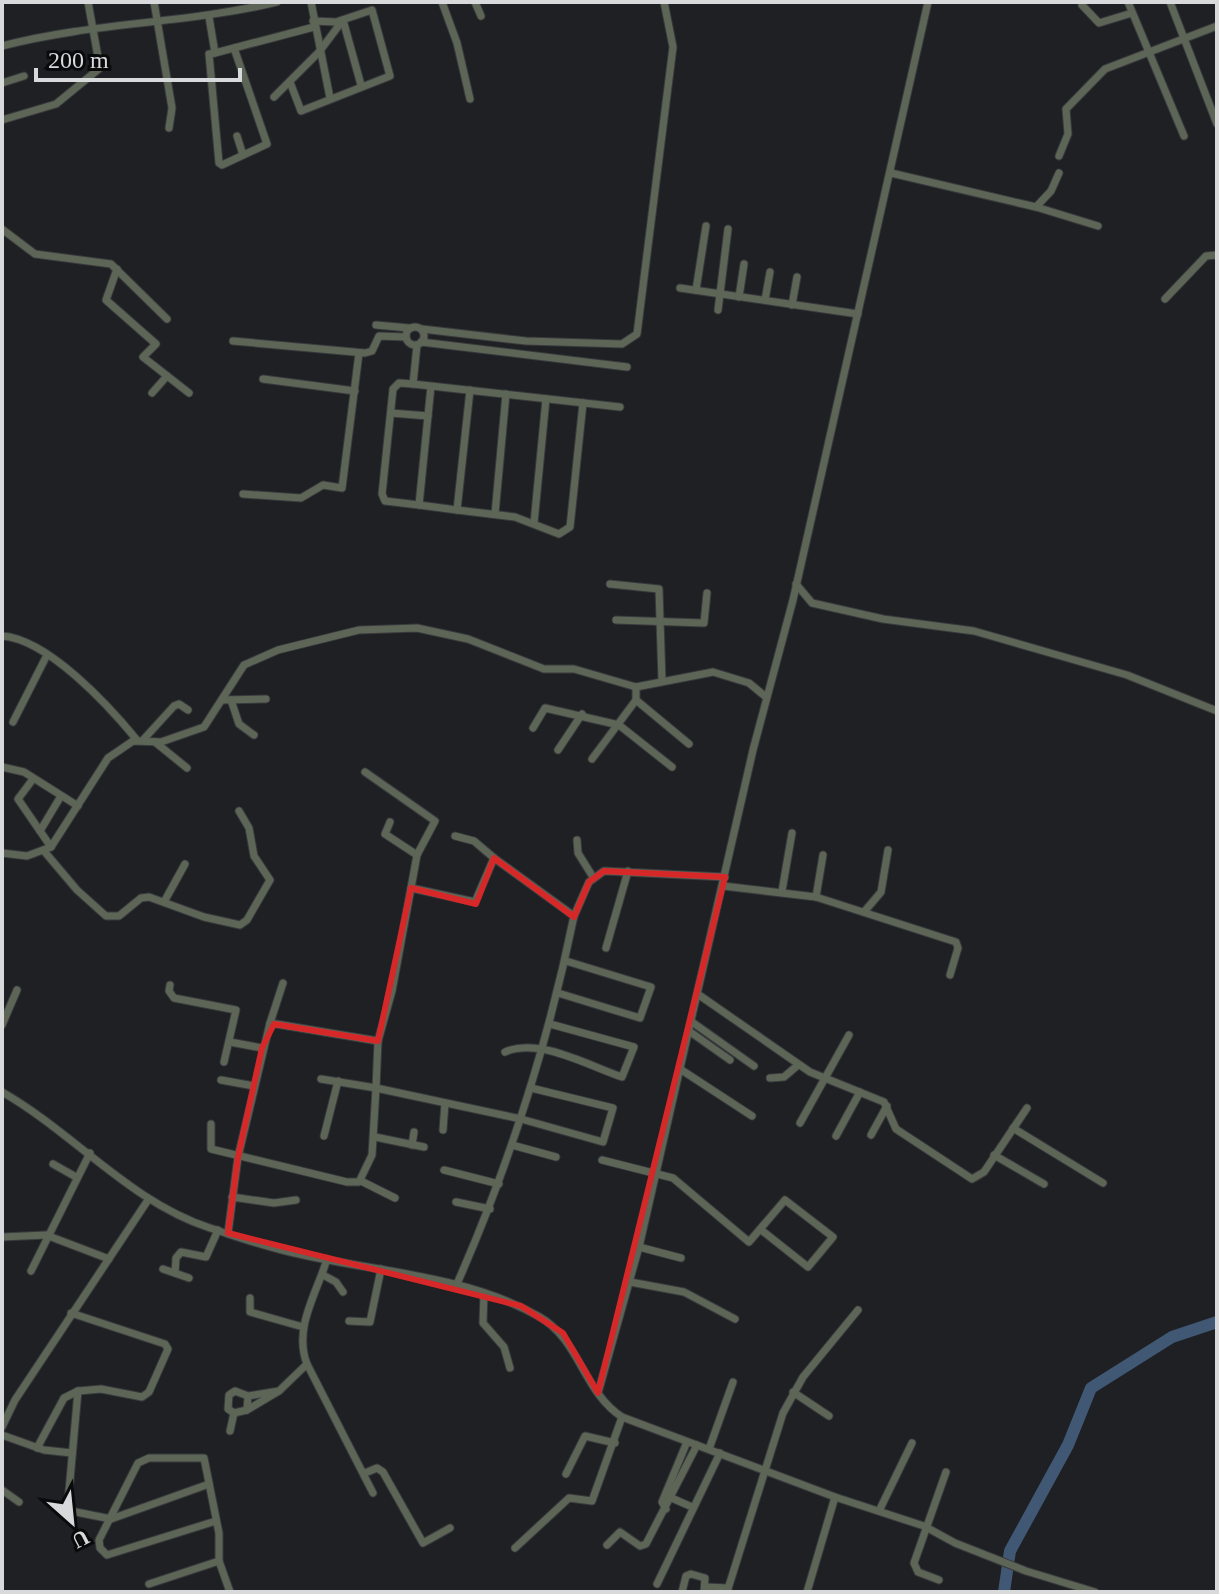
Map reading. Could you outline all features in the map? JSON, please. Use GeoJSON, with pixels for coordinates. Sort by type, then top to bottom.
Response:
{"type":"FeatureCollection","features":[{"type":"Feature","properties":{"kind":"street"},"geometry":{"type":"LineString","coordinates":[[2,120],[56,104],[98,70],[101,62],[88,2]]}},
{"type":"Feature","properties":{"kind":"street"},"geometry":{"type":"LineString","coordinates":[[154,2],[172,108],[169,128]]}},
{"type":"Feature","properties":{"kind":"street"},"geometry":{"type":"LineString","coordinates":[[2,46],[156,19],[209,17],[277,2]]}},
{"type":"Feature","properties":{"kind":"street"},"geometry":{"type":"LineString","coordinates":[[311,2],[330,98]]}},
{"type":"Feature","properties":{"kind":"street"},"geometry":{"type":"LineString","coordinates":[[442,2],[457,43],[470,99]]}},
{"type":"Feature","properties":{"kind":"street"},"geometry":{"type":"LineString","coordinates":[[475,2],[481,16]]}},
{"type":"Feature","properties":{"kind":"street"},"geometry":{"type":"LineString","coordinates":[[376,325],[526,341],[622,344],[637,334],[673,47],[664,2]]}},
{"type":"Feature","properties":{"kind":"street"},"geometry":{"type":"LineString","coordinates":[[598,1393],[639,1247],[766,697],[792,604],[928,2]]}},
{"type":"Feature","properties":{"kind":"street"},"geometry":{"type":"LineString","coordinates":[[1128,2],[1184,136]]}},
{"type":"Feature","properties":{"kind":"street"},"geometry":{"type":"LineString","coordinates":[[1170,2],[1181,38],[1217,124]]}},
{"type":"Feature","properties":{"kind":"street"},"geometry":{"type":"LineString","coordinates":[[1082,5],[1099,23],[1132,13]]}},
{"type":"Feature","properties":{"kind":"street"},"geometry":{"type":"LineString","coordinates":[[234,48],[267,144],[222,165],[219,163],[209,54],[313,24],[343,20],[367,10],[374,11],[390,76],[301,111],[290,82]]}},
{"type":"Feature","properties":{"kind":"street"},"geometry":{"type":"LineString","coordinates":[[209,17],[215,53]]}},
{"type":"Feature","properties":{"kind":"street"},"geometry":{"type":"LineString","coordinates":[[274,97],[319,52],[343,20]]}},
{"type":"Feature","properties":{"kind":"street"},"geometry":{"type":"LineString","coordinates":[[343,20],[361,85]]}},
{"type":"Feature","properties":{"kind":"street"},"geometry":{"type":"LineString","coordinates":[[1059,156],[1068,134],[1064,115],[1069,104],[1105,69],[1217,26]]}},
{"type":"Feature","properties":{"kind":"street"},"geometry":{"type":"LineString","coordinates":[[2,83],[24,76]]}},
{"type":"Feature","properties":{"kind":"street"},"geometry":{"type":"LineString","coordinates":[[237,136],[243,155]]}},
{"type":"Feature","properties":{"kind":"street"},"geometry":{"type":"LineString","coordinates":[[891,173],[1036,207],[1098,226]]}},
{"type":"Feature","properties":{"kind":"street"},"geometry":{"type":"LineString","coordinates":[[1036,207],[1051,191],[1059,173]]}},
{"type":"Feature","properties":{"kind":"street"},"geometry":{"type":"LineString","coordinates":[[696,290],[706,226]]}},
{"type":"Feature","properties":{"kind":"street"},"geometry":{"type":"LineString","coordinates":[[2,229],[35,254],[102,262],[117,269],[167,319]]}},
{"type":"Feature","properties":{"kind":"street"},"geometry":{"type":"LineString","coordinates":[[718,310],[728,229]]}},
{"type":"Feature","properties":{"kind":"street"},"geometry":{"type":"LineString","coordinates":[[1165,299],[1206,256],[1217,255]]}},
{"type":"Feature","properties":{"kind":"street"},"geometry":{"type":"LineString","coordinates":[[739,297],[744,264]]}},
{"type":"Feature","properties":{"kind":"street"},"geometry":{"type":"LineString","coordinates":[[117,269],[105,298],[156,344],[143,357],[189,393]]}},
{"type":"Feature","properties":{"kind":"street"},"geometry":{"type":"LineString","coordinates":[[765,300],[770,272]]}},
{"type":"Feature","properties":{"kind":"street"},"geometry":{"type":"LineString","coordinates":[[792,305],[797,277]]}},
{"type":"Feature","properties":{"kind":"street"},"geometry":{"type":"LineString","coordinates":[[680,288],[858,314]]}},
{"type":"Feature","properties":{"kind":"street"},"geometry":{"type":"LineString","coordinates":[[406,337],[409,328]]}},
{"type":"Feature","properties":{"kind":"street"},"geometry":{"type":"LineString","coordinates":[[413,384],[422,329]]}},
{"type":"Feature","properties":{"kind":"street"},"geometry":{"type":"LineString","coordinates":[[233,341],[359,353],[372,351],[379,336],[406,337]]}},
{"type":"Feature","properties":{"kind":"street"},"geometry":{"type":"LineString","coordinates":[[406,337],[410,343],[627,367]]}},
{"type":"Feature","properties":{"kind":"street"},"geometry":{"type":"LineString","coordinates":[[524,355],[526,341]]}},
{"type":"Feature","properties":{"kind":"street"},"geometry":{"type":"LineString","coordinates":[[243,494],[301,498],[323,485],[342,488],[359,353]]}},
{"type":"Feature","properties":{"kind":"street"},"geometry":{"type":"LineString","coordinates":[[152,393],[167,376]]}},
{"type":"Feature","properties":{"kind":"street"},"geometry":{"type":"LineString","coordinates":[[263,379],[355,391]]}},
{"type":"Feature","properties":{"kind":"street"},"geometry":{"type":"LineString","coordinates":[[583,403],[570,527],[559,534],[534,523],[495,514],[419,505],[382,497],[395,386],[413,384],[620,407]]}},
{"type":"Feature","properties":{"kind":"street"},"geometry":{"type":"LineString","coordinates":[[419,505],[431,386]]}},
{"type":"Feature","properties":{"kind":"street"},"geometry":{"type":"LineString","coordinates":[[457,510],[470,390]]}},
{"type":"Feature","properties":{"kind":"street"},"geometry":{"type":"LineString","coordinates":[[495,514],[506,394]]}},
{"type":"Feature","properties":{"kind":"street"},"geometry":{"type":"LineString","coordinates":[[534,523],[546,399]]}},
{"type":"Feature","properties":{"kind":"street"},"geometry":{"type":"LineString","coordinates":[[391,413],[428,416]]}},
{"type":"Feature","properties":{"kind":"street"},"geometry":{"type":"LineString","coordinates":[[610,584],[659,589],[662,681]]}},
{"type":"Feature","properties":{"kind":"street"},"geometry":{"type":"LineString","coordinates":[[796,584],[812,603],[883,619],[974,631],[1127,675],[1217,711]]}},
{"type":"Feature","properties":{"kind":"street"},"geometry":{"type":"LineString","coordinates":[[616,620],[704,623],[707,593]]}},
{"type":"Feature","properties":{"kind":"street"},"geometry":{"type":"LineString","coordinates":[[2,636],[47,655],[76,675],[140,740],[155,742],[204,727],[226,700],[238,672],[253,661],[307,642],[373,630],[417,628],[468,639],[544,669],[574,669],[636,687],[713,672],[749,683],[766,697]]}},
{"type":"Feature","properties":{"kind":"street"},"geometry":{"type":"LineString","coordinates":[[13,722],[47,655]]}},
{"type":"Feature","properties":{"kind":"street"},"geometry":{"type":"LineString","coordinates":[[592,759],[636,700],[636,687]]}},
{"type":"Feature","properties":{"kind":"street"},"geometry":{"type":"LineString","coordinates":[[226,700],[266,699]]}},
{"type":"Feature","properties":{"kind":"street"},"geometry":{"type":"LineString","coordinates":[[226,700],[237,720],[254,735]]}},
{"type":"Feature","properties":{"kind":"street"},"geometry":{"type":"LineString","coordinates":[[636,700],[689,744]]}},
{"type":"Feature","properties":{"kind":"street"},"geometry":{"type":"LineString","coordinates":[[2,853],[27,856],[47,849],[108,758],[140,740],[174,706],[179,704],[188,710]]}},
{"type":"Feature","properties":{"kind":"street"},"geometry":{"type":"LineString","coordinates":[[533,728],[545,708],[582,714],[619,725],[672,767]]}},
{"type":"Feature","properties":{"kind":"street"},"geometry":{"type":"LineString","coordinates":[[558,750],[582,714]]}},
{"type":"Feature","properties":{"kind":"street"},"geometry":{"type":"LineString","coordinates":[[155,742],[187,768]]}},
{"type":"Feature","properties":{"kind":"street"},"geometry":{"type":"LineString","coordinates":[[2,767],[19,770],[78,806]]}},
{"type":"Feature","properties":{"kind":"street"},"geometry":{"type":"LineString","coordinates":[[361,1181],[375,1137],[378,1041],[392,991],[417,855],[435,821],[365,772]]}},
{"type":"Feature","properties":{"kind":"street"},"geometry":{"type":"LineString","coordinates":[[33,779],[18,799],[40,831],[47,849],[106,916],[119,916],[145,897],[234,925],[247,920],[270,880],[254,856],[249,828],[239,811]]}},
{"type":"Feature","properties":{"kind":"street"},"geometry":{"type":"LineString","coordinates":[[40,831],[61,796]]}},
{"type":"Feature","properties":{"kind":"street"},"geometry":{"type":"LineString","coordinates":[[390,822],[385,834],[417,855]]}},
{"type":"Feature","properties":{"kind":"street"},"geometry":{"type":"LineString","coordinates":[[782,891],[792,833]]}},
{"type":"Feature","properties":{"kind":"street"},"geometry":{"type":"LineString","coordinates":[[455,836],[477,842],[494,858],[574,916]]}},
{"type":"Feature","properties":{"kind":"street"},"geometry":{"type":"LineString","coordinates":[[577,840],[577,850],[593,877]]}},
{"type":"Feature","properties":{"kind":"street"},"geometry":{"type":"LineString","coordinates":[[864,912],[881,892],[888,850]]}},
{"type":"Feature","properties":{"kind":"street"},"geometry":{"type":"LineString","coordinates":[[816,897],[823,855]]}},
{"type":"Feature","properties":{"kind":"street"},"geometry":{"type":"LineString","coordinates":[[411,888],[475,902],[494,858]]}},
{"type":"Feature","properties":{"kind":"street"},"geometry":{"type":"LineString","coordinates":[[164,902],[185,864]]}},
{"type":"Feature","properties":{"kind":"street"},"geometry":{"type":"LineString","coordinates":[[456,1286],[490,1209],[521,1119],[544,1050],[574,916],[593,877],[610,870],[628,871],[724,881],[816,897],[956,942],[958,948],[950,975]]}},
{"type":"Feature","properties":{"kind":"street"},"geometry":{"type":"LineString","coordinates":[[606,948],[628,871]]}},
{"type":"Feature","properties":{"kind":"street"},"geometry":{"type":"LineString","coordinates":[[558,993],[640,1018],[651,987],[566,961]]}},
{"type":"Feature","properties":{"kind":"street"},"geometry":{"type":"LineString","coordinates":[[228,1233],[238,1157],[262,1048],[283,983]]}},
{"type":"Feature","properties":{"kind":"street"},"geometry":{"type":"LineString","coordinates":[[170,985],[170,994],[174,998],[236,1010],[224,1062]]}},
{"type":"Feature","properties":{"kind":"street"},"geometry":{"type":"LineString","coordinates":[[2,1025],[17,990]]}},
{"type":"Feature","properties":{"kind":"street"},"geometry":{"type":"LineString","coordinates":[[699,995],[798,1065],[887,1106],[896,1129],[967,1177],[979,1177],[1027,1108]]}},
{"type":"Feature","properties":{"kind":"street"},"geometry":{"type":"LineString","coordinates":[[692,1022],[754,1066]]}},
{"type":"Feature","properties":{"kind":"street"},"geometry":{"type":"LineString","coordinates":[[270,1023],[378,1041]]}},
{"type":"Feature","properties":{"kind":"street"},"geometry":{"type":"LineString","coordinates":[[505,1052],[523,1047],[544,1050],[622,1077],[634,1047],[550,1024]]}},
{"type":"Feature","properties":{"kind":"street"},"geometry":{"type":"LineString","coordinates":[[689,1031],[730,1060]]}},
{"type":"Feature","properties":{"kind":"street"},"geometry":{"type":"LineString","coordinates":[[800,1123],[849,1035]]}},
{"type":"Feature","properties":{"kind":"street"},"geometry":{"type":"LineString","coordinates":[[230,1042],[262,1048]]}},
{"type":"Feature","properties":{"kind":"street"},"geometry":{"type":"LineString","coordinates":[[770,1078],[784,1077],[798,1065]]}},
{"type":"Feature","properties":{"kind":"street"},"geometry":{"type":"LineString","coordinates":[[680,1069],[752,1116]]}},
{"type":"Feature","properties":{"kind":"street"},"geometry":{"type":"LineString","coordinates":[[321,1079],[521,1119],[603,1142],[613,1108],[531,1088]]}},
{"type":"Feature","properties":{"kind":"street"},"geometry":{"type":"LineString","coordinates":[[221,1080],[254,1086]]}},
{"type":"Feature","properties":{"kind":"street"},"geometry":{"type":"LineString","coordinates":[[324,1136],[338,1081]]}},
{"type":"Feature","properties":{"kind":"street"},"geometry":{"type":"LineString","coordinates":[[2,1092],[90,1153],[148,1200],[218,1230],[285,1251],[456,1286],[521,1306],[556,1327],[598,1393],[622,1417],[835,1497],[924,1526],[955,1543],[1026,1571],[1095,1592]]}},
{"type":"Feature","properties":{"kind":"street"},"geometry":{"type":"LineString","coordinates":[[836,1136],[860,1092]]}},
{"type":"Feature","properties":{"kind":"street"},"geometry":{"type":"LineString","coordinates":[[443,1130],[445,1103]]}},
{"type":"Feature","properties":{"kind":"street"},"geometry":{"type":"LineString","coordinates":[[871,1135],[887,1106]]}},
{"type":"Feature","properties":{"kind":"street"},"geometry":{"type":"LineString","coordinates":[[211,1124],[210,1148],[347,1182],[361,1181],[395,1198]]}},
{"type":"Feature","properties":{"kind":"street"},"geometry":{"type":"LineString","coordinates":[[1013,1128],[1103,1183]]}},
{"type":"Feature","properties":{"kind":"street"},"geometry":{"type":"LineString","coordinates":[[412,1145],[414,1132]]}},
{"type":"Feature","properties":{"kind":"street"},"geometry":{"type":"LineString","coordinates":[[375,1137],[424,1147]]}},
{"type":"Feature","properties":{"kind":"street"},"geometry":{"type":"LineString","coordinates":[[512,1145],[556,1157]]}},
{"type":"Feature","properties":{"kind":"street"},"geometry":{"type":"LineString","coordinates":[[31,1271],[46,1235],[90,1153]]}},
{"type":"Feature","properties":{"kind":"street"},"geometry":{"type":"LineString","coordinates":[[994,1155],[1044,1184]]}},
{"type":"Feature","properties":{"kind":"street"},"geometry":{"type":"LineString","coordinates":[[602,1160],[655,1173],[687,1187],[749,1242],[760,1229],[785,1200],[833,1237],[808,1267],[760,1229]]}},
{"type":"Feature","properties":{"kind":"street"},"geometry":{"type":"LineString","coordinates":[[53,1164],[76,1177]]}},
{"type":"Feature","properties":{"kind":"street"},"geometry":{"type":"LineString","coordinates":[[444,1170],[499,1184]]}},
{"type":"Feature","properties":{"kind":"street"},"geometry":{"type":"LineString","coordinates":[[232,1197],[274,1203],[296,1200]]}},
{"type":"Feature","properties":{"kind":"street"},"geometry":{"type":"LineString","coordinates":[[2,1427],[15,1400],[148,1200]]}},
{"type":"Feature","properties":{"kind":"street"},"geometry":{"type":"LineString","coordinates":[[456,1202],[490,1209]]}},
{"type":"Feature","properties":{"kind":"street"},"geometry":{"type":"LineString","coordinates":[[175,1273],[175,1263],[181,1252],[206,1257],[218,1230]]}},
{"type":"Feature","properties":{"kind":"street"},"geometry":{"type":"LineString","coordinates":[[2,1237],[46,1235],[109,1259]]}},
{"type":"Feature","properties":{"kind":"street"},"geometry":{"type":"LineString","coordinates":[[639,1247],[681,1258]]}},
{"type":"Feature","properties":{"kind":"street"},"geometry":{"type":"LineString","coordinates":[[327,1259],[303,1327],[301,1345],[307,1364],[373,1493]]}},
{"type":"Feature","properties":{"kind":"street"},"geometry":{"type":"LineString","coordinates":[[163,1269],[189,1278]]}},
{"type":"Feature","properties":{"kind":"street"},"geometry":{"type":"LineString","coordinates":[[349,1321],[370,1322],[381,1269]]}},
{"type":"Feature","properties":{"kind":"street"},"geometry":{"type":"LineString","coordinates":[[323,1275],[336,1282],[343,1292]]}},
{"type":"Feature","properties":{"kind":"street"},"geometry":{"type":"LineString","coordinates":[[630,1282],[684,1292],[735,1319]]}},
{"type":"Feature","properties":{"kind":"street"},"geometry":{"type":"LineString","coordinates":[[484,1293],[483,1323],[504,1347],[510,1368]]}},
{"type":"Feature","properties":{"kind":"street"},"geometry":{"type":"LineString","coordinates":[[250,1298],[250,1312],[303,1327]]}},
{"type":"Feature","properties":{"kind":"street"},"geometry":{"type":"LineString","coordinates":[[682,1592],[689,1574],[704,1577],[705,1589],[727,1590],[776,1428],[793,1392],[858,1310]]}},
{"type":"Feature","properties":{"kind":"street"},"geometry":{"type":"LineString","coordinates":[[37,1448],[64,1398],[78,1391],[101,1389],[142,1397],[149,1392],[168,1349],[165,1344],[71,1313]]}},
{"type":"Feature","properties":{"kind":"street"},"geometry":{"type":"LineString","coordinates":[[279,1391],[248,1396],[235,1391],[229,1395],[228,1409],[234,1413],[247,1410],[279,1391],[307,1364]]}},
{"type":"Feature","properties":{"kind":"street"},"geometry":{"type":"LineString","coordinates":[[709,1449],[733,1382]]}},
{"type":"Feature","properties":{"kind":"street"},"geometry":{"type":"LineString","coordinates":[[78,1391],[69,1509],[78,1514],[111,1519],[209,1484]]}},
{"type":"Feature","properties":{"kind":"street"},"geometry":{"type":"LineString","coordinates":[[793,1392],[829,1416]]}},
{"type":"Feature","properties":{"kind":"street"},"geometry":{"type":"LineString","coordinates":[[247,1410],[248,1396]]}},
{"type":"Feature","properties":{"kind":"street"},"geometry":{"type":"LineString","coordinates":[[230,1431],[234,1413]]}},
{"type":"Feature","properties":{"kind":"street"},"geometry":{"type":"LineString","coordinates":[[515,1548],[569,1498],[592,1501],[622,1417]]}},
{"type":"Feature","properties":{"kind":"street"},"geometry":{"type":"LineString","coordinates":[[2,1435],[37,1448],[72,1453]]}},
{"type":"Feature","properties":{"kind":"street"},"geometry":{"type":"LineString","coordinates":[[566,1474],[585,1436],[615,1443]]}},
{"type":"Feature","properties":{"kind":"street"},"geometry":{"type":"LineString","coordinates":[[668,1497],[687,1442]]}},
{"type":"Feature","properties":{"kind":"street"},"geometry":{"type":"LineString","coordinates":[[879,1511],[912,1443]]}},
{"type":"Feature","properties":{"kind":"street"},"geometry":{"type":"LineString","coordinates":[[607,1545],[620,1532],[645,1545],[666,1509],[662,1504],[697,1445]]}},
{"type":"Feature","properties":{"kind":"street"},"geometry":{"type":"LineString","coordinates":[[657,1584],[720,1453]]}},
{"type":"Feature","properties":{"kind":"street"},"geometry":{"type":"LineString","coordinates":[[216,1521],[111,1556],[98,1544],[135,1467],[145,1459],[202,1457],[216,1521],[219,1561],[230,1592]]}},
{"type":"Feature","properties":{"kind":"street"},"geometry":{"type":"LineString","coordinates":[[365,1473],[377,1468],[383,1472],[423,1543],[450,1528]]}},
{"type":"Feature","properties":{"kind":"street"},"geometry":{"type":"LineString","coordinates":[[939,1580],[918,1572],[914,1563],[924,1526],[946,1472]]}},
{"type":"Feature","properties":{"kind":"street"},"geometry":{"type":"LineString","coordinates":[[2,1490],[19,1502]]}},
{"type":"Feature","properties":{"kind":"street"},"geometry":{"type":"LineString","coordinates":[[668,1497],[692,1507]]}},
{"type":"Feature","properties":{"kind":"street"},"geometry":{"type":"LineString","coordinates":[[807,1592],[835,1497]]}},
{"type":"Feature","properties":{"kind":"street"},"geometry":{"type":"LineString","coordinates":[[149,1584],[219,1561]]}},
{"type":"Feature","properties":{"kind":"highlighted area"},"geometry":{"type":"Polygon","coordinates":[[[494,858],[574,917],[589,882],[604,871],[725,877],[598,1393],[563,1333],[521,1306],[228,1233],[238,1157],[262,1048],[274,1024],[378,1041],[411,888],[476,904],[494,858]]]}},
{"type":"Feature","properties":{"kind":"waterway"},"geometry":{"type":"LineString","coordinates":[[1004,1592],[1010,1551],[1068,1445],[1091,1388],[1172,1337],[1217,1322]]}}]}
